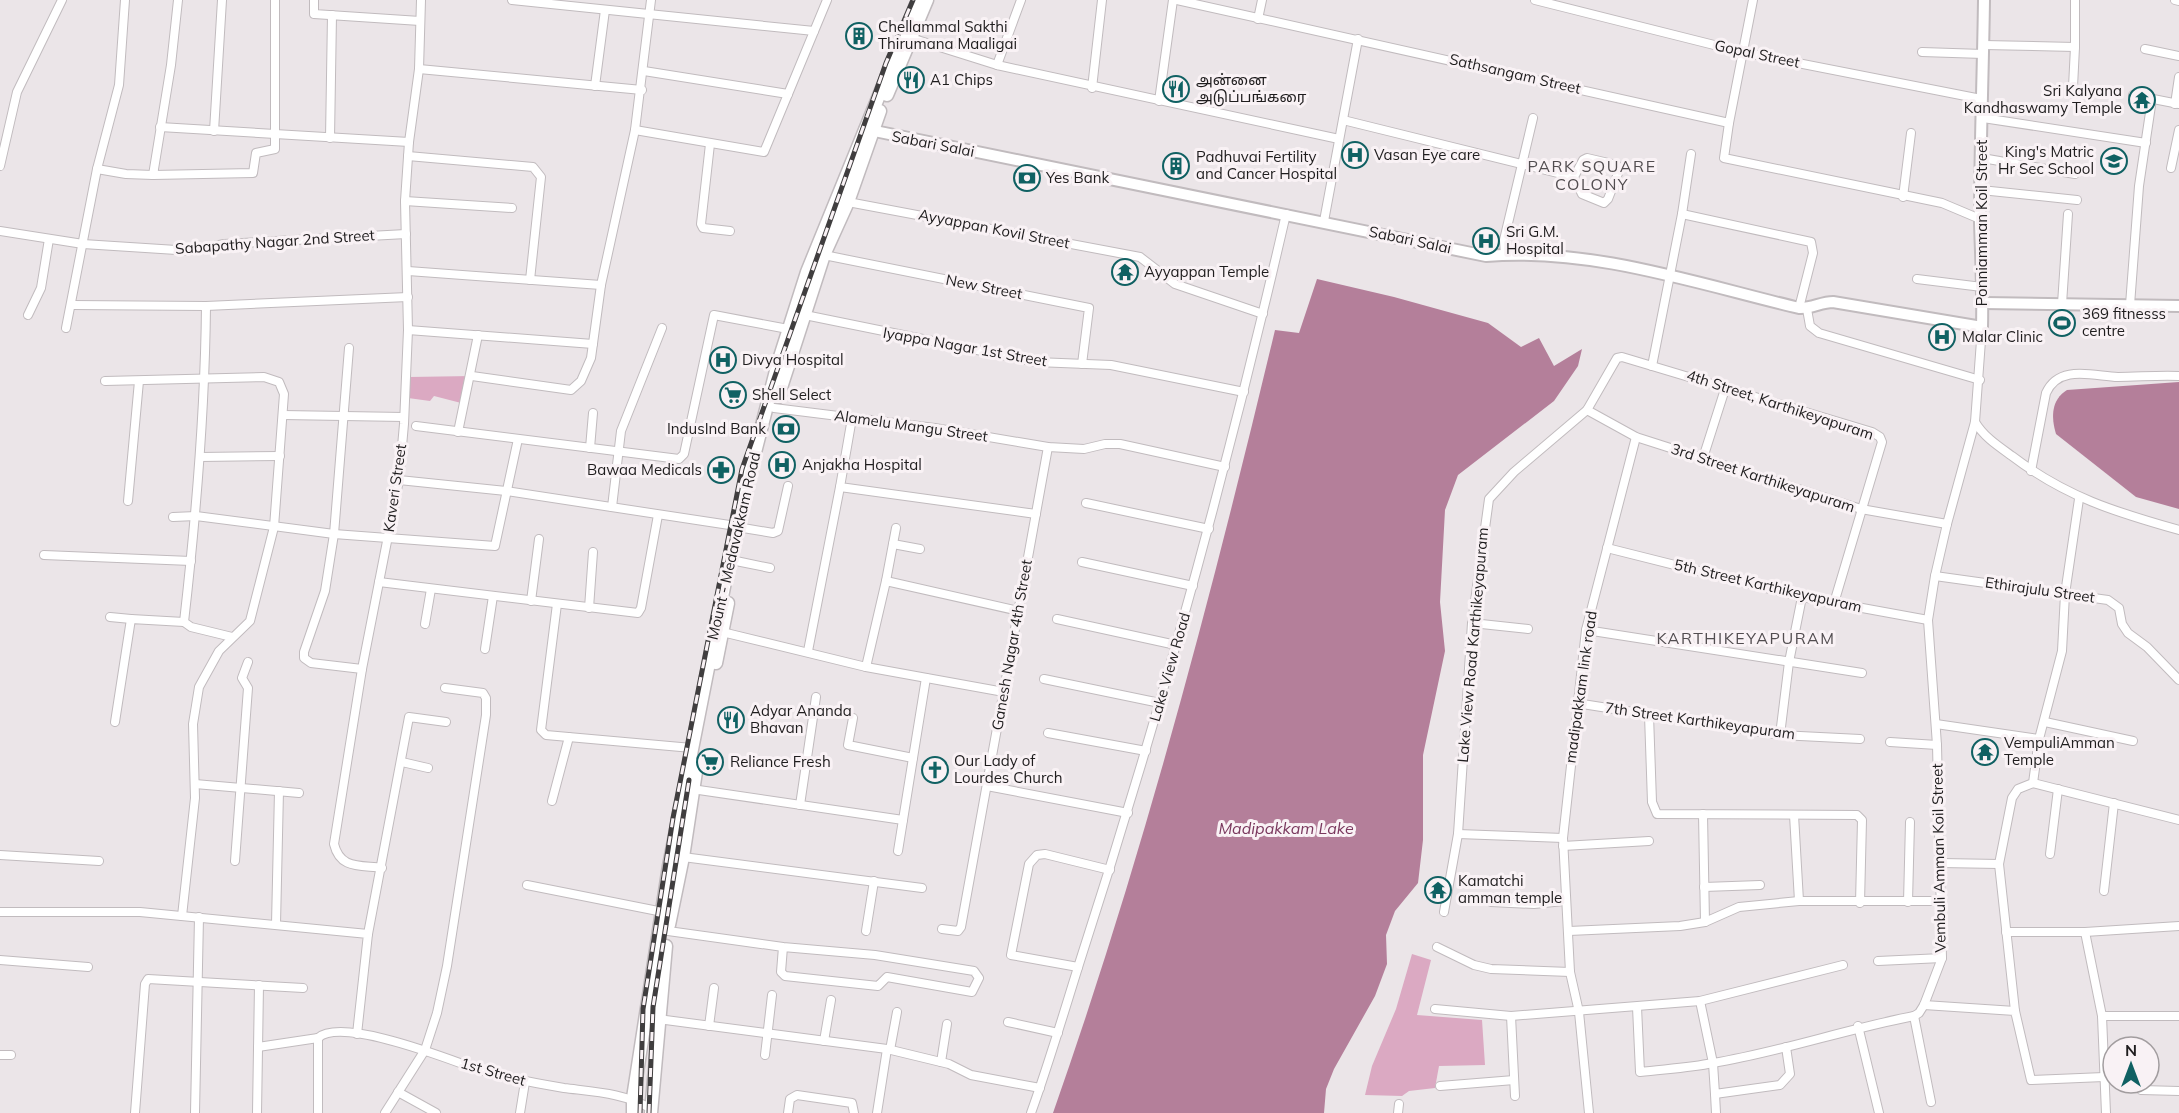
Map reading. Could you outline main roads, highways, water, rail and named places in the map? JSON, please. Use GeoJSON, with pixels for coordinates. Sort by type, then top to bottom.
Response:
{"type":"FeatureCollection","features":[{"type":"Feature","properties":{"kind":"main road","name":"Mount - Medavakkam Road"},"geometry":{"type":"LineString","coordinates":[[633,1113],[633,1098],[664,931],[683,857],[718,631],[736,561],[739,527],[774,408],[798,314],[918,0]]}},
{"type":"Feature","properties":{"kind":"main road","name":"Mount - Medavakkam Road"},"geometry":{"type":"LineString","coordinates":[[651,1111],[664,931],[663,912],[669,866],[739,527],[788,328],[798,314],[848,202],[869,130],[927,0]]}},
{"type":"Feature","properties":{"kind":"main road","name":"Ponniamman Koil Street"},"geometry":{"type":"LineString","coordinates":[[1982,327],[1984,303],[1980,219],[1984,0]]}},
{"type":"Feature","properties":{"kind":"main road","name":"Sabari Salai"},"geometry":{"type":"LineString","coordinates":[[869,130],[1324,221],[1486,256],[1505,255],[1596,261],[1803,308],[1820,302],[1833,302],[1982,327]]}},
{"type":"Feature","properties":{"kind":"main road"},"geometry":{"type":"LineString","coordinates":[[1984,303],[2179,306]]}},
{"type":"Feature","properties":{"kind":"water","name":"Madipakkam Lake"},"geometry":{"type":"Polygon","coordinates":[[[1317,279],[1488,323],[1521,347],[1539,338],[1554,366],[1582,349],[1578,366],[1554,401],[1458,475],[1445,510],[1440,602],[1445,651],[1423,755],[1423,840],[1418,883],[1395,911],[1386,935],[1387,964],[1375,996],[1334,1069],[1326,1089],[1324,1113],[1053,1113],[1117,920],[1174,724],[1201,626],[1275,330],[1299,333],[1317,279]]]}},
{"type":"Feature","properties":{"kind":"water"},"geometry":{"type":"Polygon","coordinates":[[[2179,382],[2179,509],[2136,497],[2056,434],[2053,421],[2055,404],[2067,390],[2179,382]]]}},
{"type":"Feature","properties":{"kind":"railway"},"geometry":{"type":"LineString","coordinates":[[640,1113],[643,1009],[673,818],[742,469],[886,63],[913,0]]}},
{"type":"Feature","properties":{"kind":"railway"},"geometry":{"type":"LineString","coordinates":[[649,1113],[653,1007],[689,780]]}},
{"type":"Feature","properties":{"kind":"place","name":"Chellammal Sakthi Thirumana Maaligai"},"geometry":{"type":"Point","coordinates":[859,36]}},
{"type":"Feature","properties":{"kind":"place","name":"A1 Chips"},"geometry":{"type":"Point","coordinates":[911,80]}},
{"type":"Feature","properties":{"kind":"place","name":"அன்னை அடுப்பங்கரை"},"geometry":{"type":"Point","coordinates":[1176,89]}},
{"type":"Feature","properties":{"kind":"place","name":"Sri Kalyana Kandhaswamy Temple"},"geometry":{"type":"Point","coordinates":[2142,100]}},
{"type":"Feature","properties":{"kind":"place","name":"Vasan Eye care"},"geometry":{"type":"Point","coordinates":[1355,155]}},
{"type":"Feature","properties":{"kind":"place","name":"King's Matric Hr Sec School"},"geometry":{"type":"Point","coordinates":[2114,161]}},
{"type":"Feature","properties":{"kind":"place","name":"Padhuvai Fertility and Cancer Hospital"},"geometry":{"type":"Point","coordinates":[1176,166]}},
{"type":"Feature","properties":{"kind":"place","name":"Yes Bank"},"geometry":{"type":"Point","coordinates":[1027,178]}},
{"type":"Feature","properties":{"kind":"place","name":"Sri G.M. Hospital"},"geometry":{"type":"Point","coordinates":[1486,241]}},
{"type":"Feature","properties":{"kind":"place","name":"Ayyappan Temple"},"geometry":{"type":"Point","coordinates":[1125,272]}},
{"type":"Feature","properties":{"kind":"place","name":"369 fitnesss centre"},"geometry":{"type":"Point","coordinates":[2062,323]}},
{"type":"Feature","properties":{"kind":"place","name":"Malar Clinic"},"geometry":{"type":"Point","coordinates":[1942,337]}},
{"type":"Feature","properties":{"kind":"place","name":"Divya Hospital"},"geometry":{"type":"Point","coordinates":[723,360]}},
{"type":"Feature","properties":{"kind":"place","name":"Shell Select"},"geometry":{"type":"Point","coordinates":[733,395]}},
{"type":"Feature","properties":{"kind":"place","name":"IndusInd Bank"},"geometry":{"type":"Point","coordinates":[786,429]}},
{"type":"Feature","properties":{"kind":"place","name":"Anjakha Hospital"},"geometry":{"type":"Point","coordinates":[782,465]}},
{"type":"Feature","properties":{"kind":"place","name":"Bawaa Medicals"},"geometry":{"type":"Point","coordinates":[721,470]}},
{"type":"Feature","properties":{"kind":"place","name":"Adyar Ananda Bhavan"},"geometry":{"type":"Point","coordinates":[731,720]}},
{"type":"Feature","properties":{"kind":"place","name":"VempuliAmman Temple"},"geometry":{"type":"Point","coordinates":[1985,752]}},
{"type":"Feature","properties":{"kind":"place","name":"Reliance Fresh"},"geometry":{"type":"Point","coordinates":[710,762]}},
{"type":"Feature","properties":{"kind":"place","name":"Our Lady of Lourdes Church"},"geometry":{"type":"Point","coordinates":[935,770]}},
{"type":"Feature","properties":{"kind":"place","name":"Kamatchi amman temple"},"geometry":{"type":"Point","coordinates":[1438,890]}},
{"type":"Feature","properties":{"kind":"district","name":"PARK SQUARE COLONY"},"geometry":{"type":"Point","coordinates":[1592,175]}},
{"type":"Feature","properties":{"kind":"district","name":"KARTHIKEYAPURAM"},"geometry":{"type":"Point","coordinates":[1746,638]}}]}
